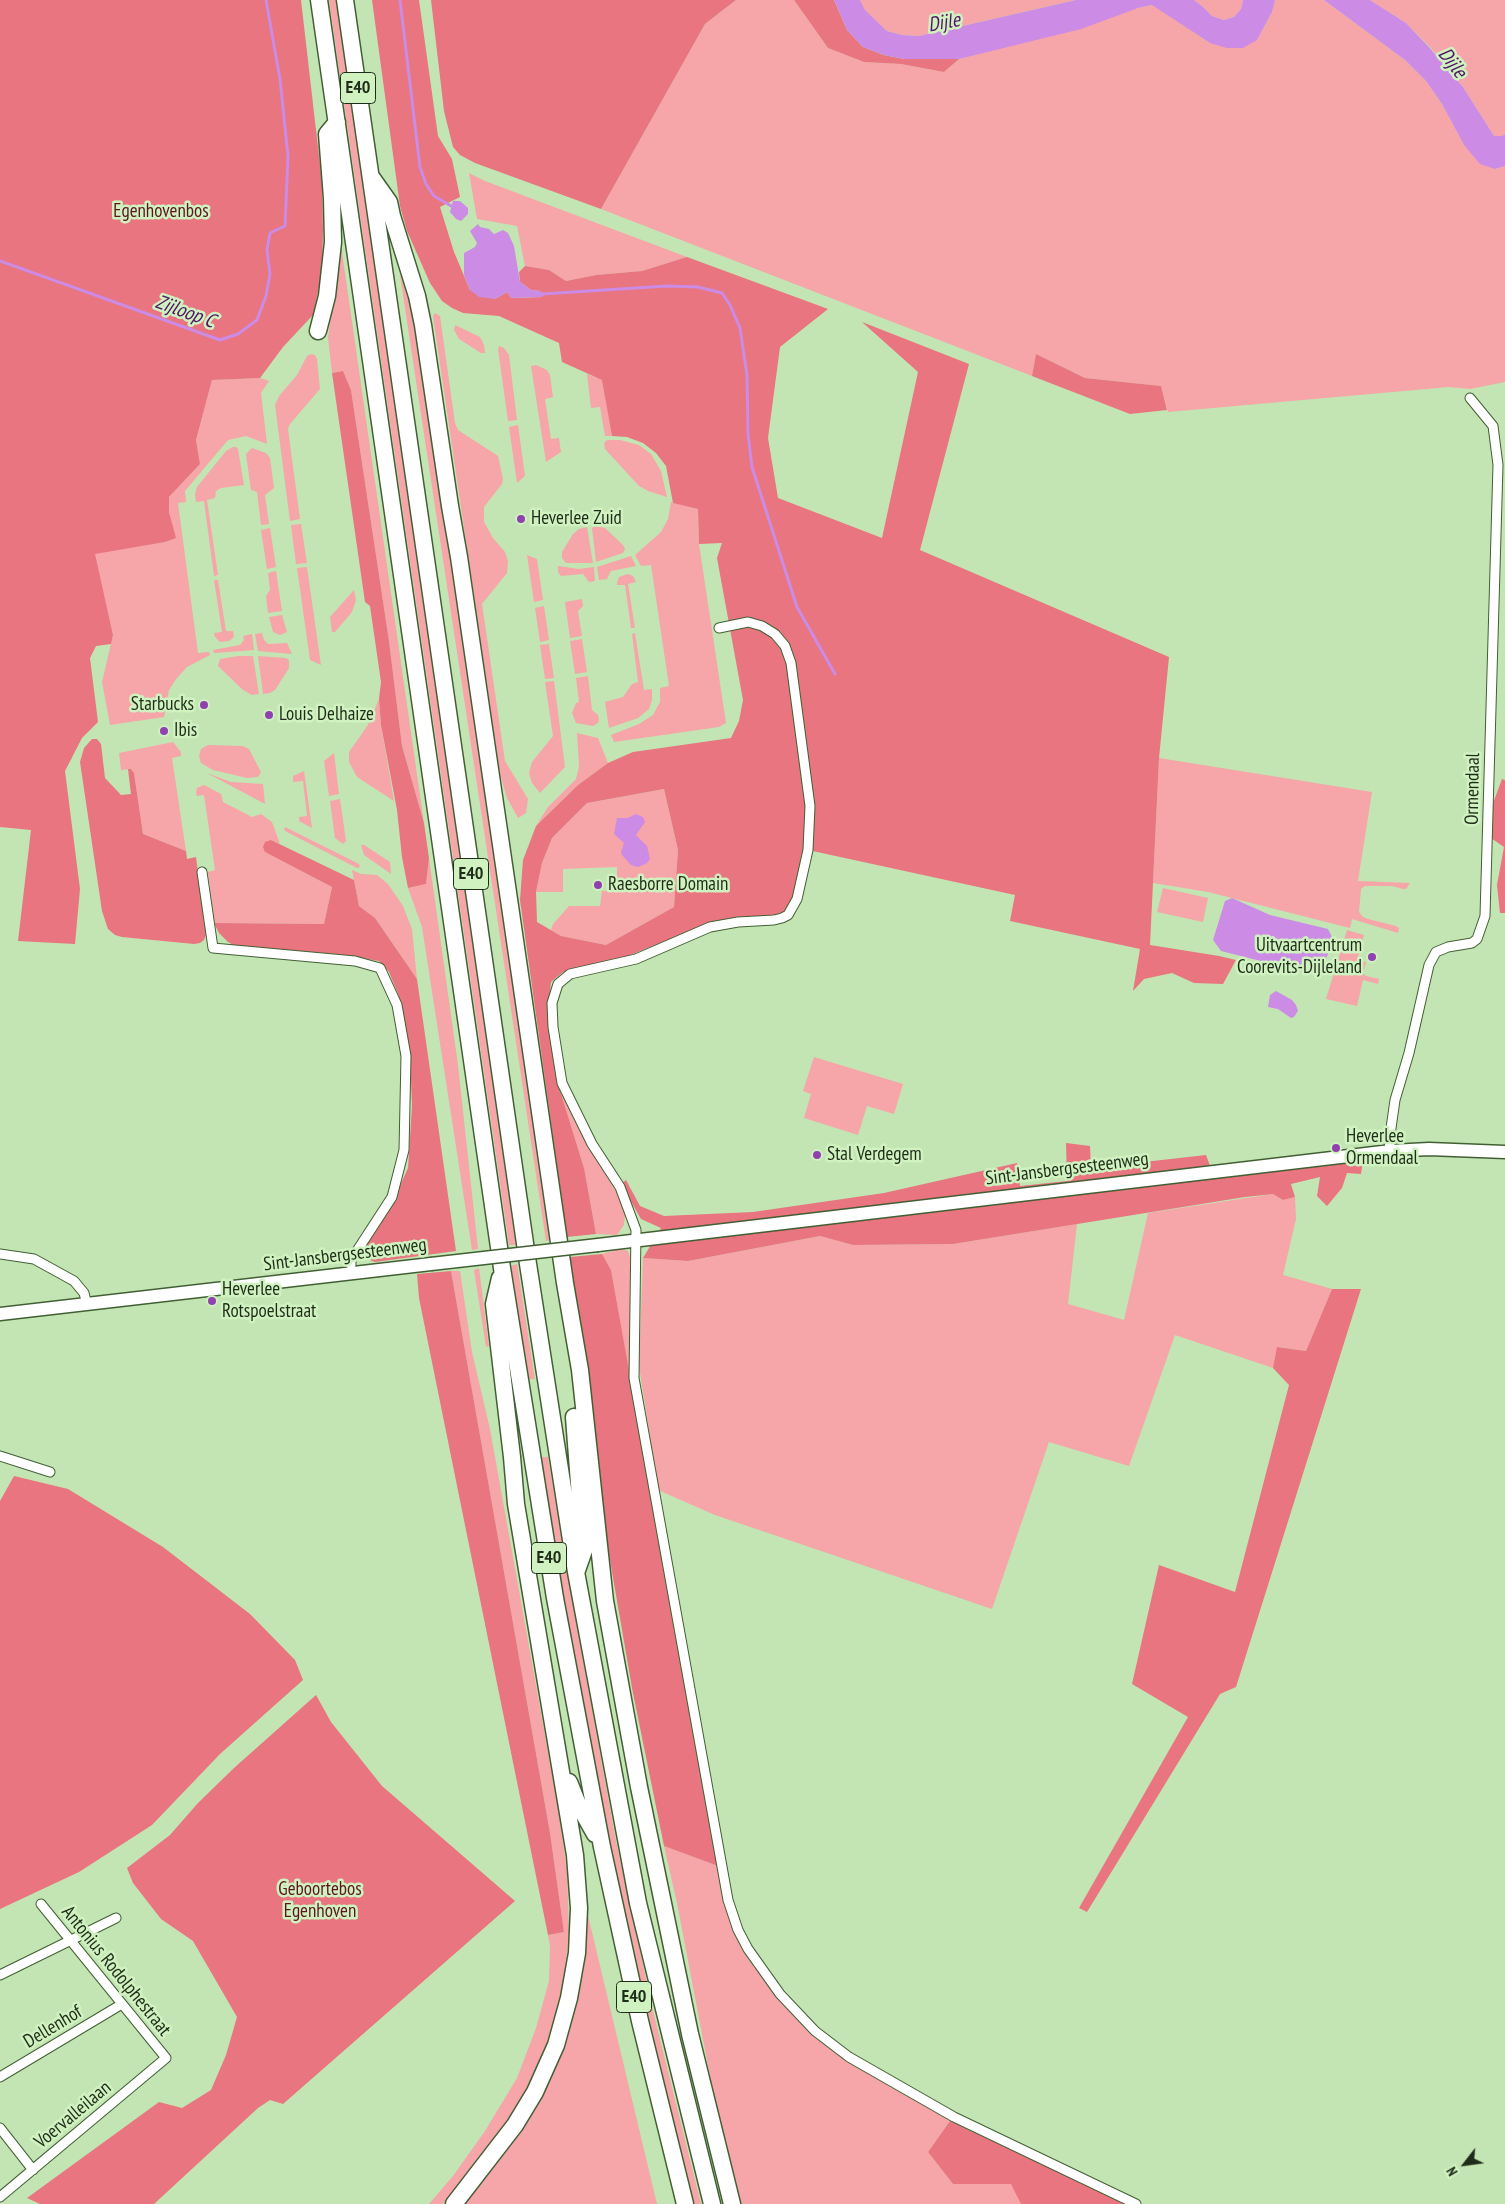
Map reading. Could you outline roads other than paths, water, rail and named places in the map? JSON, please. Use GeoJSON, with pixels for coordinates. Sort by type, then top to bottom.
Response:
{"type":"FeatureCollection","features":[{"type":"Feature","properties":{"kind":"highway","name":"E40"},"geometry":{"type":"LineString","coordinates":[[319,0],[502,1268],[555,1598],[602,1847],[640,2021],[685,2204]]}},
{"type":"Feature","properties":{"kind":"highway","name":"E40"},"geometry":{"type":"LineString","coordinates":[[345,0],[526,1254],[576,1572],[638,1903],[712,2204]]}},
{"type":"Feature","properties":{"kind":"highway"},"geometry":{"type":"LineString","coordinates":[[318,332],[327,296],[333,242],[327,134],[337,122]]}},
{"type":"Feature","properties":{"kind":"highway"},"geometry":{"type":"LineString","coordinates":[[370,175],[389,202],[417,296],[423,325],[462,576],[565,1283],[580,1370],[605,1601],[619,1682],[690,2034],[732,2204]]}},
{"type":"Feature","properties":{"kind":"highway"},"geometry":{"type":"LineString","coordinates":[[454,2204],[515,2125],[536,2092],[556,2045],[569,1998],[577,1953],[579,1908],[575,1855],[560,1777],[559,1752],[516,1504],[494,1304],[502,1268]]}},
{"type":"Feature","properties":{"kind":"highway"},"geometry":{"type":"LineString","coordinates":[[565,1283],[584,1550],[576,1572]]}},
{"type":"Feature","properties":{"kind":"highway"},"geometry":{"type":"LineString","coordinates":[[559,1752],[577,1802],[602,1847]]}},
{"type":"Feature","properties":{"kind":"main road","name":"Sint-Jansbergsesteenweg"},"geometry":{"type":"LineString","coordinates":[[0,1314],[1391,1151],[1429,1149],[1505,1152]]}},
{"type":"Feature","properties":{"kind":"street","name":"Ormendaal"},"geometry":{"type":"LineString","coordinates":[[1391,1151],[1390,1142],[1395,1100],[1433,956],[1436,952],[1448,947],[1472,943],[1477,939],[1485,916],[1498,465],[1493,426],[1470,398]]}},
{"type":"Feature","properties":{"kind":"street"},"geometry":{"type":"LineString","coordinates":[[719,628],[748,622],[762,626],[775,634],[786,646],[791,663],[810,806],[808,850],[797,899],[788,915],[774,920],[738,922],[710,927],[636,959],[570,974],[558,984],[552,1003],[553,1027],[562,1082],[592,1144],[620,1187],[636,1230],[634,1378],[728,1900],[744,1943],[780,1994],[815,2031],[850,2057],[972,2126],[1136,2204]]}},
{"type":"Feature","properties":{"kind":"street"},"geometry":{"type":"LineString","coordinates":[[202,872],[213,948],[355,961],[380,968],[397,1005],[406,1056],[404,1150],[392,1196],[351,1260],[351,1265]]}},
{"type":"Feature","properties":{"kind":"street"},"geometry":{"type":"LineString","coordinates":[[0,1254],[34,1260],[74,1281],[84,1293],[86,1305]]}},
{"type":"Feature","properties":{"kind":"street"},"geometry":{"type":"LineString","coordinates":[[0,1456],[50,1472]]}},
{"type":"Feature","properties":{"kind":"street","name":"Antonius Rodolphestraat"},"geometry":{"type":"LineString","coordinates":[[41,1904],[166,2058]]}},
{"type":"Feature","properties":{"kind":"street"},"geometry":{"type":"LineString","coordinates":[[0,1975],[116,1918]]}},
{"type":"Feature","properties":{"kind":"street","name":"Dellenhof"},"geometry":{"type":"LineString","coordinates":[[0,2077],[122,2004]]}},
{"type":"Feature","properties":{"kind":"street","name":"Voervalleilaan"},"geometry":{"type":"LineString","coordinates":[[0,2197],[166,2058]]}},
{"type":"Feature","properties":{"kind":"street"},"geometry":{"type":"LineString","coordinates":[[0,2128],[33,2170]]}},
{"type":"Feature","properties":{"kind":"waterway","name":"Zijloop C"},"geometry":{"type":"LineString","coordinates":[[0,261],[220,340],[238,334],[257,320],[266,296],[270,274],[267,250],[270,233],[285,226],[288,156],[280,79],[266,0]]}},
{"type":"Feature","properties":{"kind":"waterway"},"geometry":{"type":"LineString","coordinates":[[400,0],[420,167],[426,184],[434,196],[453,207]]}},
{"type":"Feature","properties":{"kind":"waterway"},"geometry":{"type":"LineString","coordinates":[[542,294],[667,286],[698,287],[722,293],[730,305],[740,328],[747,375],[748,434],[752,467],[797,607],[835,674]]}},
{"type":"Feature","properties":{"kind":"place","name":"Heverlee Zuid"},"geometry":{"type":"Point","coordinates":[521,519]}},
{"type":"Feature","properties":{"kind":"place","name":"Starbucks"},"geometry":{"type":"Point","coordinates":[204,705]}},
{"type":"Feature","properties":{"kind":"place","name":"Louis Delhaize"},"geometry":{"type":"Point","coordinates":[269,715]}},
{"type":"Feature","properties":{"kind":"place","name":"Ibis"},"geometry":{"type":"Point","coordinates":[164,731]}},
{"type":"Feature","properties":{"kind":"place","name":"Raesborre Domain"},"geometry":{"type":"Point","coordinates":[598,885]}},
{"type":"Feature","properties":{"kind":"place","name":"Uitvaartcentrum Coorevits-Dijleland"},"geometry":{"type":"Point","coordinates":[1372,957]}},
{"type":"Feature","properties":{"kind":"place","name":"Heverlee Ormendaal"},"geometry":{"type":"Point","coordinates":[1336,1148]}},
{"type":"Feature","properties":{"kind":"place","name":"Stal Verdegem"},"geometry":{"type":"Point","coordinates":[817,1155]}},
{"type":"Feature","properties":{"kind":"place","name":"Heverlee Rotspoelstraat"},"geometry":{"type":"Point","coordinates":[212,1301]}},
{"type":"Feature","properties":{"kind":"water label","name":"Dijle"},"geometry":{"type":"Point","coordinates":[944,23]}},
{"type":"Feature","properties":{"kind":"water label","name":"Dijle"},"geometry":{"type":"Point","coordinates":[1452,63]}},
{"type":"Feature","properties":{"kind":"park label","name":"Egenhovenbos"},"geometry":{"type":"Point","coordinates":[161,212]}},
{"type":"Feature","properties":{"kind":"park label","name":"Geboortebos Egenhoven"},"geometry":{"type":"Point","coordinates":[320,1901]}}]}
